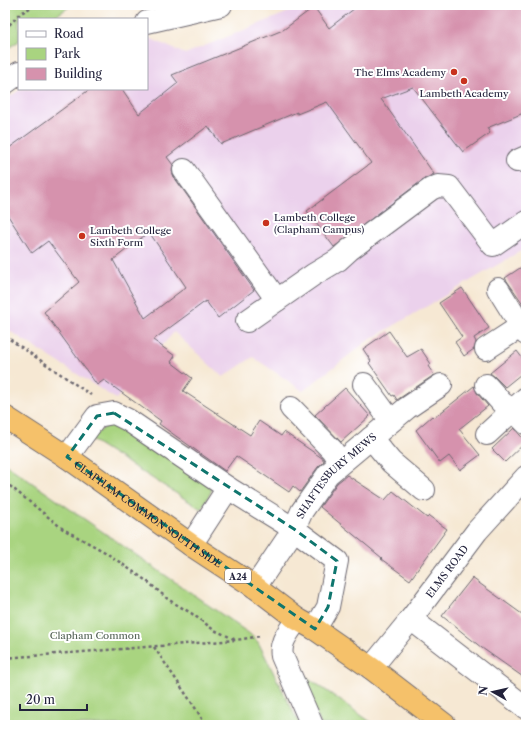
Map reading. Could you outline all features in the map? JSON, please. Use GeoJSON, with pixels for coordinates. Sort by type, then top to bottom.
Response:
{"type":"FeatureCollection","features":[{"type":"Feature","properties":{"kind":"highway","name":"CLAPHAM COMMON SOUTH SIDE"},"geometry":{"type":"LineString","coordinates":[[5,417],[67,457],[191,545],[371,668],[445,725]]}},
{"type":"Feature","properties":{"kind":"street"},"geometry":{"type":"LineString","coordinates":[[148,22],[221,5]]}},
{"type":"Feature","properties":{"kind":"street"},"geometry":{"type":"LineString","coordinates":[[5,83],[18,74]]}},
{"type":"Feature","properties":{"kind":"street"},"geometry":{"type":"LineString","coordinates":[[184,170],[277,300]]}},
{"type":"Feature","properties":{"kind":"street"},"geometry":{"type":"LineString","coordinates":[[247,321],[338,260],[349,250],[424,194],[438,186],[449,187],[492,245],[526,222]]}},
{"type":"Feature","properties":{"kind":"street"},"geometry":{"type":"LineString","coordinates":[[486,349],[524,328],[498,289]]}},
{"type":"Feature","properties":{"kind":"street"},"geometry":{"type":"LineString","coordinates":[[364,384],[391,421]]}},
{"type":"Feature","properties":{"kind":"street","name":"SHAFTESBURY MEWS"},"geometry":{"type":"LineString","coordinates":[[255,588],[294,529],[302,511],[328,474],[407,408],[442,385]]}},
{"type":"Feature","properties":{"kind":"street"},"geometry":{"type":"LineString","coordinates":[[486,385],[502,403],[522,410]]}},
{"type":"Feature","properties":{"kind":"street"},"geometry":{"type":"LineString","coordinates":[[291,408],[332,450],[340,463]]}},
{"type":"Feature","properties":{"kind":"street"},"geometry":{"type":"LineString","coordinates":[[487,434],[522,410]]}},
{"type":"Feature","properties":{"kind":"street"},"geometry":{"type":"LineString","coordinates":[[67,457],[97,416],[114,413],[128,420],[228,488],[294,529],[336,561],[328,607],[282,642],[282,656],[312,725]]}},
{"type":"Feature","properties":{"kind":"street"},"geometry":{"type":"LineString","coordinates":[[371,438],[391,462],[424,490]]}},
{"type":"Feature","properties":{"kind":"street","name":"ELMS ROAD"},"geometry":{"type":"LineString","coordinates":[[371,668],[411,619],[478,531],[526,478]]}},
{"type":"Feature","properties":{"kind":"street"},"geometry":{"type":"LineString","coordinates":[[191,545],[228,488]]}},
{"type":"Feature","properties":{"kind":"street"},"geometry":{"type":"LineString","coordinates":[[411,619],[526,708]]}},
{"type":"Feature","properties":{"kind":"path"},"geometry":{"type":"LineString","coordinates":[[5,29],[21,13],[35,5]]}},
{"type":"Feature","properties":{"kind":"path"},"geometry":{"type":"LineString","coordinates":[[5,336],[92,394]]}},
{"type":"Feature","properties":{"kind":"path"},"geometry":{"type":"LineString","coordinates":[[5,482],[63,529],[105,552],[148,582],[169,600],[191,613],[214,630],[236,640]]}},
{"type":"Feature","properties":{"kind":"path"},"geometry":{"type":"LineString","coordinates":[[5,658],[236,640],[261,636]]}},
{"type":"Feature","properties":{"kind":"path"},"geometry":{"type":"LineString","coordinates":[[154,647],[206,725]]}},
{"type":"Feature","properties":{"kind":"highlighted area"},"geometry":{"type":"Polygon","coordinates":[[[114,413],[294,529],[337,561],[328,607],[315,629],[67,457],[97,416],[114,413]]]}},
{"type":"Feature","properties":{"kind":"shaded area","name":"Lambeth College (Clapham Campus)"},"geometry":{"type":"Polygon","coordinates":[[[306,5],[526,5],[526,248],[366,342],[303,391],[253,357],[223,377],[174,332],[116,399],[5,328],[5,100],[20,90],[148,90],[148,37],[185,54],[306,5]]]}},
{"type":"Feature","properties":{"kind":"green space"},"geometry":{"type":"Polygon","coordinates":[[[5,5],[72,5],[52,18],[18,18],[18,42],[5,50],[5,5]]]}},
{"type":"Feature","properties":{"kind":"green space"},"geometry":{"type":"Polygon","coordinates":[[[115,419],[211,483],[211,492],[201,509],[90,439],[115,419]]]}},
{"type":"Feature","properties":{"kind":"green space","name":"Clapham Common"},"geometry":{"type":"Polygon","coordinates":[[[5,464],[250,634],[258,642],[300,725],[5,725],[5,464]]]}},
{"type":"Feature","properties":{"kind":"green space"},"geometry":{"type":"Polygon","coordinates":[[[304,675],[375,725],[321,725],[301,677],[304,675]]]}},
{"type":"Feature","properties":{"kind":"building"},"geometry":{"type":"Polygon","coordinates":[[[359,5],[526,5],[526,112],[487,128],[490,133],[463,152],[413,87],[381,99],[434,174],[424,179],[334,247],[307,211],[371,163],[327,102],[297,114],[297,112],[221,144],[208,126],[167,157],[173,165],[172,171],[174,177],[254,290],[218,318],[206,301],[153,340],[175,356],[171,362],[192,378],[183,391],[250,435],[259,421],[281,436],[284,432],[322,458],[324,461],[300,492],[293,486],[289,492],[236,456],[225,471],[159,424],[161,421],[104,380],[97,385],[44,312],[79,282],[48,241],[32,253],[5,211],[5,151],[89,90],[123,90],[139,114],[178,83],[172,75],[283,30],[314,7],[329,28],[359,5]],[[149,232],[113,260],[145,318],[186,287],[149,232]]]}},
{"type":"Feature","properties":{"kind":"building"},"geometry":{"type":"Polygon","coordinates":[[[526,264],[526,308],[505,278],[526,264]]]}},
{"type":"Feature","properties":{"kind":"building"},"geometry":{"type":"Polygon","coordinates":[[[462,288],[489,328],[474,338],[476,342],[474,349],[464,356],[455,342],[462,337],[439,303],[462,288]]]}},
{"type":"Feature","properties":{"kind":"building"},"geometry":{"type":"Polygon","coordinates":[[[389,331],[407,357],[421,349],[431,364],[428,366],[434,375],[397,400],[394,395],[392,396],[369,363],[371,361],[363,349],[389,331]]]}},
{"type":"Feature","properties":{"kind":"building"},"geometry":{"type":"Polygon","coordinates":[[[517,351],[526,363],[526,370],[505,387],[490,373],[517,351]]]}},
{"type":"Feature","properties":{"kind":"building"},"geometry":{"type":"Polygon","coordinates":[[[474,386],[477,393],[488,406],[459,429],[480,455],[460,470],[449,456],[440,463],[416,430],[432,416],[434,418],[474,386]]]}},
{"type":"Feature","properties":{"kind":"building"},"geometry":{"type":"Polygon","coordinates":[[[345,388],[370,416],[341,442],[315,415],[345,388]]]}},
{"type":"Feature","properties":{"kind":"building"},"geometry":{"type":"Polygon","coordinates":[[[514,428],[526,442],[505,462],[492,449],[514,428]]]}},
{"type":"Feature","properties":{"kind":"building"},"geometry":{"type":"Polygon","coordinates":[[[347,475],[385,500],[393,491],[427,518],[429,516],[447,529],[410,580],[381,559],[382,558],[320,507],[337,483],[347,475]]]}},
{"type":"Feature","properties":{"kind":"building"},"geometry":{"type":"Polygon","coordinates":[[[472,578],[526,617],[526,679],[482,648],[442,616],[472,578]]]}},
{"type":"Feature","properties":{"kind":"place","name":"The Elms Academy"},"geometry":{"type":"Point","coordinates":[454,72]}},
{"type":"Feature","properties":{"kind":"place","name":"Lambeth Academy"},"geometry":{"type":"Point","coordinates":[464,81]}},
{"type":"Feature","properties":{"kind":"place","name":"Lambeth College (Clapham Campus)"},"geometry":{"type":"Point","coordinates":[266,223]}},
{"type":"Feature","properties":{"kind":"place","name":"Lambeth College Sixth Form"},"geometry":{"type":"Point","coordinates":[82,236]}}]}
